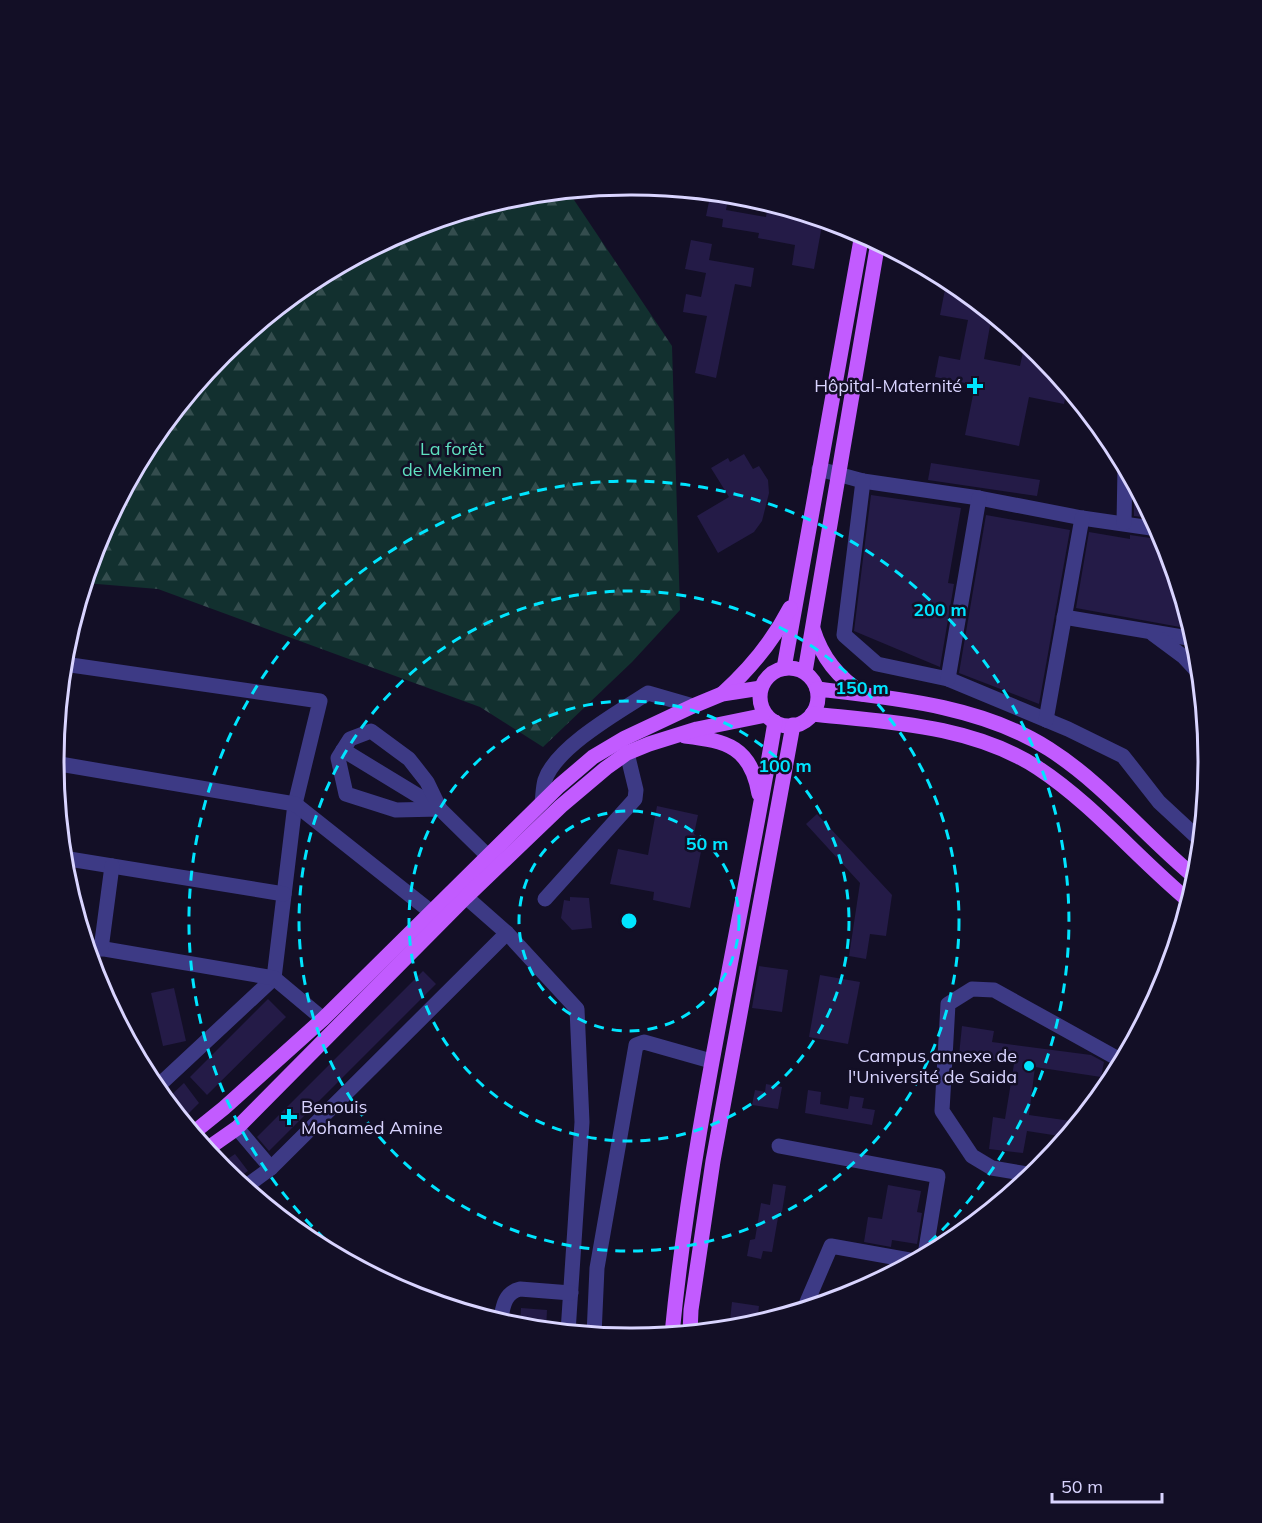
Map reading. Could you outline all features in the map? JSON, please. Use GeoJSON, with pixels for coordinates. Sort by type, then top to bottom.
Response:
{"type":"FeatureCollection","features":[{"type":"Feature","properties":{"kind":"main road"},"geometry":{"type":"LineString","coordinates":[[784,668],[860,243]]}},
{"type":"Feature","properties":{"kind":"main road"},"geometry":{"type":"LineString","coordinates":[[805,672],[876,251]]}},
{"type":"Feature","properties":{"kind":"main road"},"geometry":{"type":"LineString","coordinates":[[722,694],[757,659],[796,598]]}},
{"type":"Feature","properties":{"kind":"main road"},"geometry":{"type":"LineString","coordinates":[[813,629],[826,660],[837,674],[863,694]]}},
{"type":"Feature","properties":{"kind":"main road"},"geometry":{"type":"LineString","coordinates":[[199,1128],[323,1018],[430,911],[606,768],[627,753],[697,729],[770,718],[793,726],[804,722],[817,705],[817,689],[814,681],[805,672],[795,668],[784,668],[767,677],[761,688],[760,699],[770,718],[761,807],[711,1061],[692,1171],[673,1326]]}},
{"type":"Feature","properties":{"kind":"main road"},"geometry":{"type":"LineString","coordinates":[[214,1144],[237,1128],[466,897],[542,803],[593,757],[625,738],[722,694],[761,688]]}},
{"type":"Feature","properties":{"kind":"main road"},"geometry":{"type":"LineString","coordinates":[[817,689],[916,703],[964,713],[1012,729],[1049,749],[1084,775],[1187,871]]}},
{"type":"Feature","properties":{"kind":"main road"},"geometry":{"type":"LineString","coordinates":[[812,714],[913,725],[959,734],[1003,749],[1037,767],[1070,792],[1113,830],[1157,875],[1181,895]]}},
{"type":"Feature","properties":{"kind":"main road"},"geometry":{"type":"LineString","coordinates":[[691,1325],[713,1161],[793,726]]}},
{"type":"Feature","properties":{"kind":"main road"},"geometry":{"type":"LineString","coordinates":[[682,736],[715,740],[743,757],[756,775],[761,807]]}},
{"type":"Feature","properties":{"kind":"street"},"geometry":{"type":"LineString","coordinates":[[819,469],[863,481],[1146,527]]}},
{"type":"Feature","properties":{"kind":"street"},"geometry":{"type":"LineString","coordinates":[[863,481],[844,635],[877,664],[948,679],[1046,720],[1123,756],[1160,802],[1193,833]]}},
{"type":"Feature","properties":{"kind":"street"},"geometry":{"type":"LineString","coordinates":[[1124,523],[1125,483]]}},
{"type":"Feature","properties":{"kind":"street"},"geometry":{"type":"LineString","coordinates":[[948,679],[979,498]]}},
{"type":"Feature","properties":{"kind":"street"},"geometry":{"type":"LineString","coordinates":[[1046,720],[1082,518]]}},
{"type":"Feature","properties":{"kind":"street"},"geometry":{"type":"LineString","coordinates":[[1064,617],[1184,637]]}},
{"type":"Feature","properties":{"kind":"street"},"geometry":{"type":"LineString","coordinates":[[1149,631],[1189,663]]}},
{"type":"Feature","properties":{"kind":"street"},"geometry":{"type":"LineString","coordinates":[[73,665],[320,701],[295,804],[274,978],[164,1081]]}},
{"type":"Feature","properties":{"kind":"street"},"geometry":{"type":"LineString","coordinates":[[542,803],[545,779],[554,764],[586,734],[648,693],[693,706]]}},
{"type":"Feature","properties":{"kind":"street"},"geometry":{"type":"LineString","coordinates":[[371,731],[409,759],[427,782],[440,809],[396,810],[346,794],[338,758],[350,739],[371,731]]}},
{"type":"Feature","properties":{"kind":"street"},"geometry":{"type":"LineString","coordinates":[[343,750],[440,809],[493,861]]}},
{"type":"Feature","properties":{"kind":"street"},"geometry":{"type":"LineString","coordinates":[[545,899],[635,799],[636,790],[627,753]]}},
{"type":"Feature","properties":{"kind":"street"},"geometry":{"type":"LineString","coordinates":[[64,765],[295,804],[430,911]]}},
{"type":"Feature","properties":{"kind":"street"},"geometry":{"type":"LineString","coordinates":[[73,860],[284,894]]}},
{"type":"Feature","properties":{"kind":"street"},"geometry":{"type":"LineString","coordinates":[[95,944],[112,866]]}},
{"type":"Feature","properties":{"kind":"street"},"geometry":{"type":"LineString","coordinates":[[466,897],[507,933],[577,1009],[582,1122],[569,1324]]}},
{"type":"Feature","properties":{"kind":"street"},"geometry":{"type":"LineString","coordinates":[[251,1182],[271,1168],[507,933]]}},
{"type":"Feature","properties":{"kind":"street"},"geometry":{"type":"LineString","coordinates":[[97,948],[274,978],[323,1018]]}},
{"type":"Feature","properties":{"kind":"street"},"geometry":{"type":"LineString","coordinates":[[1020,1173],[992,1168],[972,1156],[942,1112],[948,1004],[972,989],[994,990],[1115,1056]]}},
{"type":"Feature","properties":{"kind":"street"},"geometry":{"type":"LineString","coordinates":[[594,1327],[597,1268],[636,1046],[644,1042],[711,1061]]}},
{"type":"Feature","properties":{"kind":"street"},"geometry":{"type":"LineString","coordinates":[[237,1128],[271,1168]]}},
{"type":"Feature","properties":{"kind":"street"},"geometry":{"type":"LineString","coordinates":[[779,1146],[938,1176],[927,1244]]}},
{"type":"Feature","properties":{"kind":"street"},"geometry":{"type":"LineString","coordinates":[[808,1300],[831,1246],[902,1259]]}},
{"type":"Feature","properties":{"kind":"street"},"geometry":{"type":"LineString","coordinates":[[502,1313],[507,1296],[520,1288],[571,1293]]}},
{"type":"Feature","properties":{"kind":"green space","name":"La forêt de Mekimen"},"geometry":{"type":"Polygon","coordinates":[[[573,198],[672,346],[680,610],[632,662],[543,747],[480,707],[158,589],[94,584],[108,545],[140,478],[182,417],[230,361],[286,312],[316,290],[380,253],[414,238],[484,214],[573,198]]]}},
{"type":"Feature","properties":{"kind":"building"},"geometry":{"type":"Polygon","coordinates":[[[709,201],[727,204],[726,210],[766,217],[767,212],[822,228],[814,269],[792,265],[795,245],[758,238],[759,233],[722,227],[723,219],[706,216],[709,201]]]}},
{"type":"Feature","properties":{"kind":"building"},"geometry":{"type":"Polygon","coordinates":[[[691,240],[712,244],[709,260],[754,268],[751,287],[735,284],[716,378],[695,373],[707,316],[683,312],[686,294],[701,297],[706,273],[685,269],[691,240]]]}},
{"type":"Feature","properties":{"kind":"building"},"geometry":{"type":"Polygon","coordinates":[[[945,289],[990,324],[984,359],[1020,366],[1023,352],[1065,398],[1064,404],[1029,397],[1019,446],[965,435],[975,385],[935,377],[939,356],[960,360],[968,320],[940,315],[945,289]]]}},
{"type":"Feature","properties":{"kind":"building"},"geometry":{"type":"Polygon","coordinates":[[[744,454],[753,469],[759,466],[768,480],[769,493],[762,521],[754,532],[718,553],[697,516],[729,497],[711,468],[728,458],[730,462],[744,454]]]}},
{"type":"Feature","properties":{"kind":"building"},"geometry":{"type":"Polygon","coordinates":[[[931,463],[1040,480],[1037,496],[928,480],[931,463]]]}},
{"type":"Feature","properties":{"kind":"building"},"geometry":{"type":"Polygon","coordinates":[[[871,495],[961,508],[948,583],[954,584],[940,667],[854,631],[871,495]]]}},
{"type":"Feature","properties":{"kind":"building"},"geometry":{"type":"Polygon","coordinates":[[[1134,501],[1142,517],[1134,516],[1134,501]]]}},
{"type":"Feature","properties":{"kind":"building"},"geometry":{"type":"Polygon","coordinates":[[[986,515],[1070,530],[1039,704],[959,673],[986,515]]]}},
{"type":"Feature","properties":{"kind":"building"},"geometry":{"type":"Polygon","coordinates":[[[1089,532],[1130,539],[1130,535],[1151,538],[1167,579],[1181,627],[1076,608],[1089,532]]]}},
{"type":"Feature","properties":{"kind":"building"},"geometry":{"type":"Polygon","coordinates":[[[657,806],[698,815],[694,834],[703,841],[690,908],[653,900],[654,892],[610,884],[618,849],[648,855],[657,806]]]}},
{"type":"Feature","properties":{"kind":"building"},"geometry":{"type":"Polygon","coordinates":[[[817,814],[892,895],[886,936],[870,934],[866,959],[849,956],[860,883],[806,824],[817,814]]]}},
{"type":"Feature","properties":{"kind":"building"},"geometry":{"type":"Polygon","coordinates":[[[570,897],[589,898],[592,928],[572,930],[561,918],[564,900],[570,901],[570,897]]]}},
{"type":"Feature","properties":{"kind":"building"},"geometry":{"type":"Polygon","coordinates":[[[759,966],[788,970],[782,1012],[752,1008],[759,966]]]}},
{"type":"Feature","properties":{"kind":"building"},"geometry":{"type":"Polygon","coordinates":[[[423,971],[436,984],[269,1151],[257,1137],[423,971]]]}},
{"type":"Feature","properties":{"kind":"building"},"geometry":{"type":"Polygon","coordinates":[[[820,975],[860,982],[848,1044],[809,1037],[820,975]]]}},
{"type":"Feature","properties":{"kind":"building"},"geometry":{"type":"Polygon","coordinates":[[[174,988],[186,1041],[163,1046],[151,993],[174,988]]]}},
{"type":"Feature","properties":{"kind":"building"},"geometry":{"type":"Polygon","coordinates":[[[268,999],[286,1017],[207,1095],[190,1077],[268,999]]]}},
{"type":"Feature","properties":{"kind":"building"},"geometry":{"type":"Polygon","coordinates":[[[962,1026],[994,1031],[992,1042],[1091,1055],[1104,1062],[1101,1077],[1035,1067],[1029,1115],[1068,1121],[1057,1136],[1027,1131],[1023,1153],[989,1149],[993,1117],[1005,1119],[1014,1064],[959,1055],[962,1026]]]}},
{"type":"Feature","properties":{"kind":"building"},"geometry":{"type":"Polygon","coordinates":[[[184,1083],[199,1103],[188,1114],[173,1094],[184,1083]]]}},
{"type":"Feature","properties":{"kind":"building"},"geometry":{"type":"Polygon","coordinates":[[[766,1084],[782,1087],[778,1109],[752,1105],[755,1090],[765,1092],[766,1084]]]}},
{"type":"Feature","properties":{"kind":"building"},"geometry":{"type":"Polygon","coordinates":[[[808,1090],[821,1092],[820,1104],[848,1109],[850,1096],[864,1098],[862,1108],[875,1110],[872,1125],[805,1113],[808,1090]]]}},
{"type":"Feature","properties":{"kind":"building"},"geometry":{"type":"Polygon","coordinates":[[[235,1154],[248,1171],[243,1174],[227,1159],[235,1154]]]}},
{"type":"Feature","properties":{"kind":"building"},"geometry":{"type":"Polygon","coordinates":[[[773,1184],[786,1186],[772,1252],[763,1251],[761,1259],[747,1256],[750,1240],[755,1239],[761,1203],[770,1205],[773,1184]]]}},
{"type":"Feature","properties":{"kind":"building"},"geometry":{"type":"Polygon","coordinates":[[[888,1185],[921,1191],[917,1212],[922,1213],[917,1244],[892,1240],[891,1247],[864,1242],[868,1217],[882,1219],[888,1185]]]}},
{"type":"Feature","properties":{"kind":"building"},"geometry":{"type":"Polygon","coordinates":[[[732,1302],[759,1306],[758,1313],[730,1319],[732,1302]]]}},
{"type":"Feature","properties":{"kind":"building"},"geometry":{"type":"Polygon","coordinates":[[[521,1308],[547,1310],[546,1321],[521,1317],[521,1308]]]}},
{"type":"Feature","properties":{"kind":"place","name":"Hôpital-Maternité"},"geometry":{"type":"Point","coordinates":[975,386]}},
{"type":"Feature","properties":{"kind":"place","name":"Campus annexe de l'Université de Saida"},"geometry":{"type":"Point","coordinates":[1029,1066]}},
{"type":"Feature","properties":{"kind":"place","name":"Benouis Mohamed Amine"},"geometry":{"type":"Point","coordinates":[289,1117]}}]}
